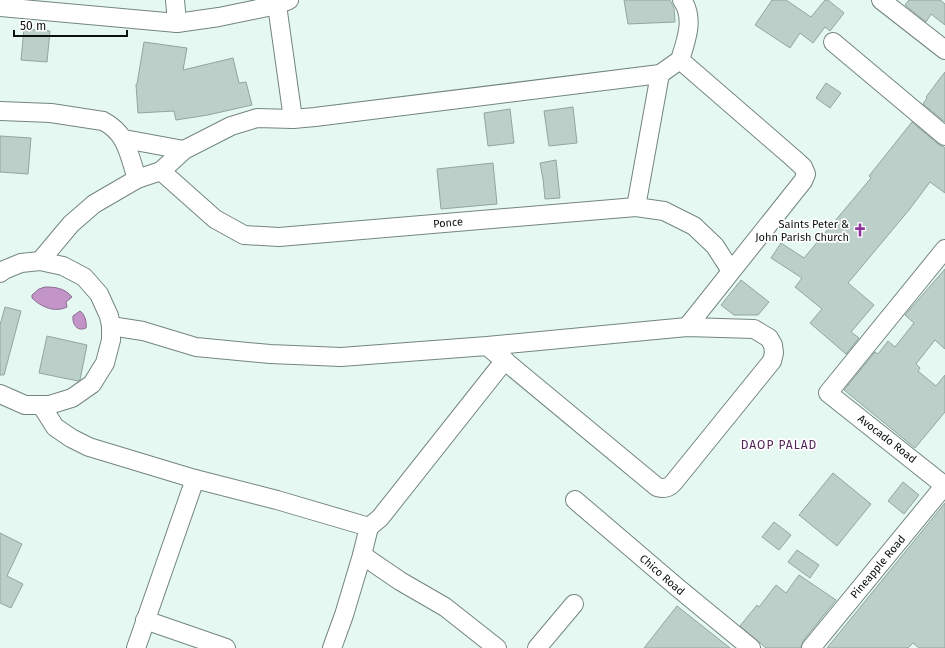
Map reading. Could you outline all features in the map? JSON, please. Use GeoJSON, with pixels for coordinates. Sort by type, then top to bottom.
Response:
{"type":"FeatureCollection","features":[{"type":"Feature","properties":{"kind":"street"},"geometry":{"type":"LineString","coordinates":[[175,0],[177,23]]}},
{"type":"Feature","properties":{"kind":"street"},"geometry":{"type":"LineString","coordinates":[[40,261],[71,224],[94,204],[137,179],[161,171],[184,150],[231,126],[256,118],[293,119],[660,74],[680,60],[688,33],[687,7],[682,0]]}},
{"type":"Feature","properties":{"kind":"street"},"geometry":{"type":"LineString","coordinates":[[881,0],[945,50]]}},
{"type":"Feature","properties":{"kind":"street"},"geometry":{"type":"LineString","coordinates":[[0,7],[177,23],[219,17],[283,2],[293,119]]}},
{"type":"Feature","properties":{"kind":"street"},"geometry":{"type":"LineString","coordinates":[[833,42],[945,136]]}},
{"type":"Feature","properties":{"kind":"street"},"geometry":{"type":"LineString","coordinates":[[680,60],[792,157],[806,172],[803,181],[687,327]]}},
{"type":"Feature","properties":{"kind":"street"},"geometry":{"type":"LineString","coordinates":[[636,207],[660,74]]}},
{"type":"Feature","properties":{"kind":"street"},"geometry":{"type":"LineString","coordinates":[[0,111],[51,113],[103,121],[115,129],[124,139],[137,179]]}},
{"type":"Feature","properties":{"kind":"street"},"geometry":{"type":"LineString","coordinates":[[124,139],[184,150]]}},
{"type":"Feature","properties":{"kind":"street","name":"Ponce"},"geometry":{"type":"LineString","coordinates":[[161,171],[215,219],[244,235],[279,237],[636,207],[664,211],[694,226],[715,246],[731,271]]}},
{"type":"Feature","properties":{"kind":"street","name":"Avocado Road"},"geometry":{"type":"LineString","coordinates":[[945,249],[828,393],[945,485]]}},
{"type":"Feature","properties":{"kind":"street"},"geometry":{"type":"LineString","coordinates":[[0,394],[25,405],[49,405],[72,398],[92,384],[105,363],[111,340],[112,326],[99,294],[84,277],[63,266],[40,261],[21,263],[1,270]]}},
{"type":"Feature","properties":{"kind":"street"},"geometry":{"type":"LineString","coordinates":[[112,326],[143,331],[196,347],[270,354],[341,357],[487,346],[687,327],[754,329],[769,338],[773,345],[774,353],[772,361],[674,482],[664,489],[657,487],[487,346]]}},
{"type":"Feature","properties":{"kind":"street"},"geometry":{"type":"LineString","coordinates":[[332,648],[362,555],[369,528],[380,518],[505,360]]}},
{"type":"Feature","properties":{"kind":"street"},"geometry":{"type":"LineString","coordinates":[[41,405],[55,427],[88,447],[195,479],[277,500],[369,528]]}},
{"type":"Feature","properties":{"kind":"street"},"geometry":{"type":"LineString","coordinates":[[136,648],[195,479]]}},
{"type":"Feature","properties":{"kind":"street","name":"Pineapple Road"},"geometry":{"type":"LineString","coordinates":[[811,648],[945,485]]}},
{"type":"Feature","properties":{"kind":"street","name":"Chico Road"},"geometry":{"type":"LineString","coordinates":[[575,500],[751,648]]}},
{"type":"Feature","properties":{"kind":"street"},"geometry":{"type":"LineString","coordinates":[[362,555],[400,581],[444,607],[497,648]]}},
{"type":"Feature","properties":{"kind":"street"},"geometry":{"type":"LineString","coordinates":[[538,648],[574,604]]}},
{"type":"Feature","properties":{"kind":"street"},"geometry":{"type":"LineString","coordinates":[[145,620],[226,648]]}},
{"type":"Feature","properties":{"kind":"shaded area"},"geometry":{"type":"Polygon","coordinates":[[[45,287],[60,289],[69,294],[72,297],[66,302],[67,307],[62,309],[48,308],[32,298],[32,295],[39,289],[45,287]]]}},
{"type":"Feature","properties":{"kind":"shaded area"},"geometry":{"type":"Polygon","coordinates":[[[80,311],[86,321],[86,328],[83,329],[78,328],[73,322],[73,316],[80,311]]]}},
{"type":"Feature","properties":{"kind":"building"},"geometry":{"type":"Polygon","coordinates":[[[624,0],[670,0],[674,8],[675,22],[628,24],[624,0]]]}},
{"type":"Feature","properties":{"kind":"building"},"geometry":{"type":"Polygon","coordinates":[[[772,0],[786,0],[811,17],[825,0],[828,0],[844,13],[830,31],[825,27],[813,43],[800,33],[790,48],[755,25],[772,0]]]}},
{"type":"Feature","properties":{"kind":"building"},"geometry":{"type":"Polygon","coordinates":[[[909,0],[940,0],[945,4],[945,25],[931,14],[926,22],[905,5],[909,0]]]}},
{"type":"Feature","properties":{"kind":"building"},"geometry":{"type":"Polygon","coordinates":[[[24,29],[50,31],[47,62],[21,60],[24,29]]]}},
{"type":"Feature","properties":{"kind":"building"},"geometry":{"type":"Polygon","coordinates":[[[144,42],[187,48],[183,70],[233,58],[239,83],[246,82],[252,105],[208,115],[176,120],[174,111],[138,113],[136,84],[144,42]]]}},
{"type":"Feature","properties":{"kind":"building"},"geometry":{"type":"Polygon","coordinates":[[[945,72],[945,122],[923,104],[927,98],[926,97],[945,72]]]}},
{"type":"Feature","properties":{"kind":"building"},"geometry":{"type":"Polygon","coordinates":[[[826,83],[841,93],[830,108],[816,98],[826,83]]]}},
{"type":"Feature","properties":{"kind":"building"},"geometry":{"type":"Polygon","coordinates":[[[573,107],[577,143],[549,146],[544,111],[573,107]]]}},
{"type":"Feature","properties":{"kind":"building"},"geometry":{"type":"Polygon","coordinates":[[[510,109],[514,143],[488,146],[484,113],[510,109]]]}},
{"type":"Feature","properties":{"kind":"building"},"geometry":{"type":"Polygon","coordinates":[[[912,122],[945,148],[945,193],[930,182],[909,210],[848,283],[874,305],[851,332],[859,338],[846,354],[810,323],[822,309],[795,287],[802,278],[771,258],[781,243],[804,258],[871,178],[869,176],[912,122]]]}},
{"type":"Feature","properties":{"kind":"building"},"geometry":{"type":"Polygon","coordinates":[[[0,136],[31,138],[28,174],[0,172],[0,136]]]}},
{"type":"Feature","properties":{"kind":"building"},"geometry":{"type":"Polygon","coordinates":[[[556,160],[560,198],[545,199],[540,163],[556,160]]]}},
{"type":"Feature","properties":{"kind":"building"},"geometry":{"type":"Polygon","coordinates":[[[493,163],[497,204],[441,209],[437,169],[493,163]]]}},
{"type":"Feature","properties":{"kind":"building"},"geometry":{"type":"Polygon","coordinates":[[[945,269],[945,349],[935,340],[916,364],[920,368],[918,371],[936,386],[945,375],[945,412],[915,448],[844,390],[875,352],[878,354],[888,341],[895,347],[914,323],[905,315],[945,269]]]}},
{"type":"Feature","properties":{"kind":"building"},"geometry":{"type":"Polygon","coordinates":[[[741,280],[769,302],[758,315],[734,315],[721,305],[741,280]]]}},
{"type":"Feature","properties":{"kind":"building"},"geometry":{"type":"Polygon","coordinates":[[[5,307],[21,311],[4,375],[0,375],[0,325],[5,307]]]}},
{"type":"Feature","properties":{"kind":"building"},"geometry":{"type":"Polygon","coordinates":[[[47,336],[87,345],[80,380],[78,381],[39,373],[47,336]]]}},
{"type":"Feature","properties":{"kind":"building"},"geometry":{"type":"Polygon","coordinates":[[[833,473],[871,504],[837,546],[799,515],[833,473]]]}},
{"type":"Feature","properties":{"kind":"building"},"geometry":{"type":"Polygon","coordinates":[[[903,482],[919,495],[904,514],[888,501],[903,482]]]}},
{"type":"Feature","properties":{"kind":"building"},"geometry":{"type":"Polygon","coordinates":[[[945,503],[945,648],[919,648],[913,643],[908,648],[827,648],[945,503]]]}},
{"type":"Feature","properties":{"kind":"building"},"geometry":{"type":"Polygon","coordinates":[[[774,522],[791,535],[779,550],[762,537],[774,522]]]}},
{"type":"Feature","properties":{"kind":"building"},"geometry":{"type":"Polygon","coordinates":[[[0,533],[22,544],[7,576],[23,584],[11,608],[0,603],[0,533]]]}},
{"type":"Feature","properties":{"kind":"building"},"geometry":{"type":"Polygon","coordinates":[[[797,550],[819,565],[810,578],[788,562],[797,550]]]}},
{"type":"Feature","properties":{"kind":"building"},"geometry":{"type":"Polygon","coordinates":[[[799,575],[836,600],[803,641],[801,648],[766,648],[740,626],[757,605],[759,607],[776,585],[786,593],[799,575]]]}},
{"type":"Feature","properties":{"kind":"building"},"geometry":{"type":"Polygon","coordinates":[[[677,606],[730,648],[644,648],[677,606]]]}},
{"type":"Feature","properties":{"kind":"place","name":"Saints Peter & John Parish Church"},"geometry":{"type":"Point","coordinates":[860,230]}},
{"type":"Feature","properties":{"kind":"district","name":"DAOP PALAD"},"geometry":{"type":"Point","coordinates":[779,445]}}]}
